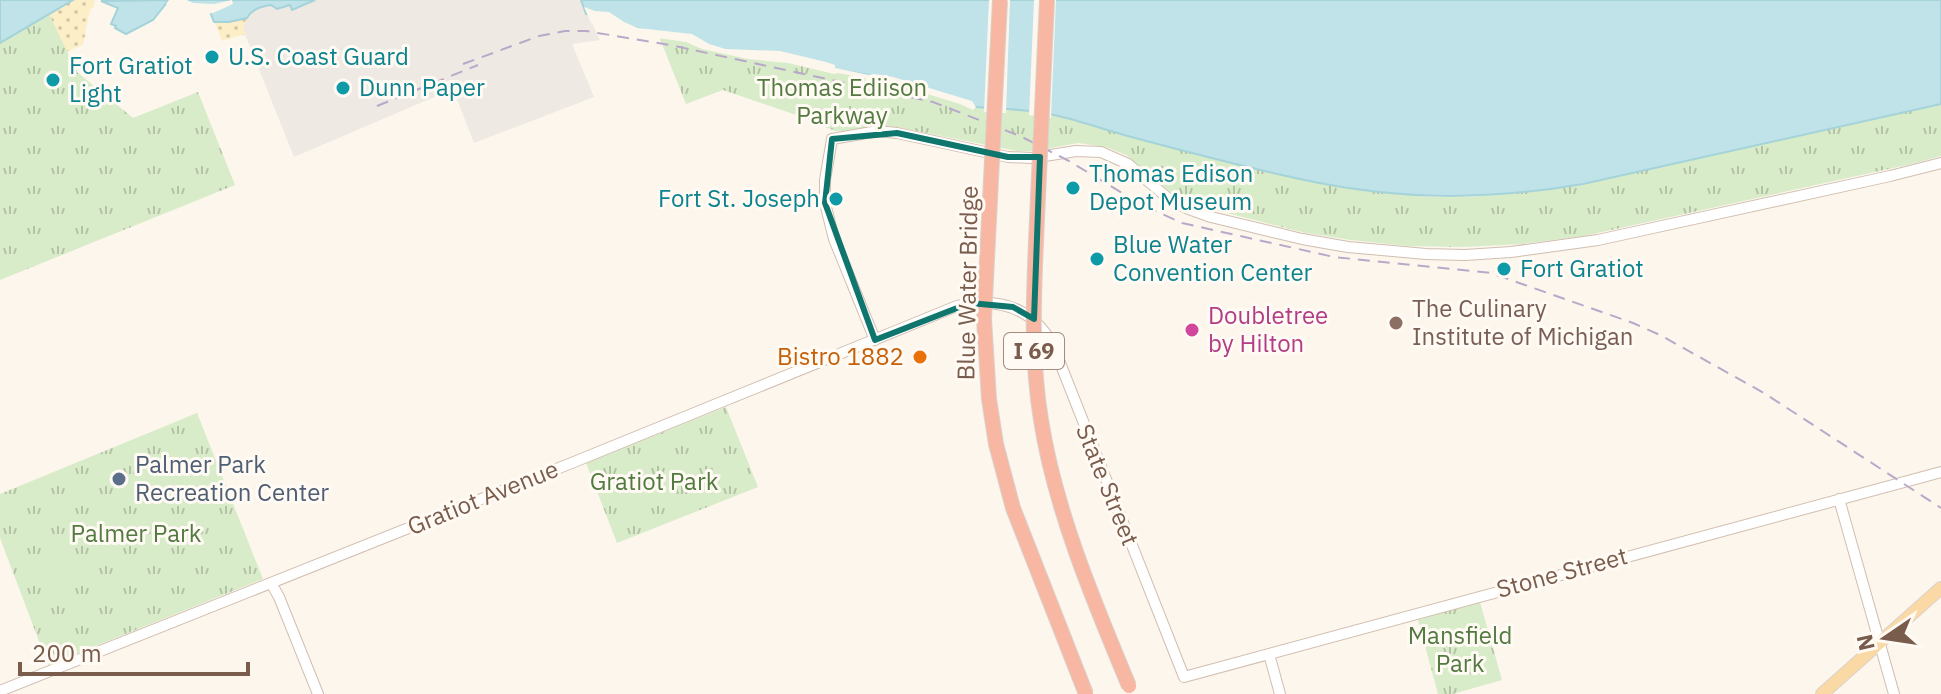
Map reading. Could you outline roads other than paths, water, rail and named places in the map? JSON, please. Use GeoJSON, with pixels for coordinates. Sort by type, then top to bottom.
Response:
{"type":"FeatureCollection","features":[{"type":"Feature","properties":{"kind":"highway","name":"Blue Water Bridge"},"geometry":{"type":"LineString","coordinates":[[1000,0],[984,319],[989,399],[996,444],[1013,508],[1086,694]]}},
{"type":"Feature","properties":{"kind":"highway","name":"I 69"},"geometry":{"type":"LineString","coordinates":[[1047,0],[1034,287],[1037,392],[1046,452],[1058,499],[1129,686]]}},
{"type":"Feature","properties":{"kind":"main road"},"geometry":{"type":"LineString","coordinates":[[1822,694],[1941,588]]}},
{"type":"Feature","properties":{"kind":"street"},"geometry":{"type":"LineString","coordinates":[[875,340],[834,239],[825,203],[825,180],[832,139],[866,132],[886,132],[1008,157],[1101,152],[1128,164],[1170,200],[1211,217],[1348,247],[1397,253],[1465,255],[1524,251],[1598,240],[1941,163]]}},
{"type":"Feature","properties":{"kind":"street","name":"Gratiot Avenue"},"geometry":{"type":"LineString","coordinates":[[0,691],[957,306],[979,302],[1013,307]]}},
{"type":"Feature","properties":{"kind":"street","name":"State Street"},"geometry":{"type":"LineString","coordinates":[[1013,307],[1032,317],[1053,345],[1184,677]]}},
{"type":"Feature","properties":{"kind":"street","name":"Stone Street"},"geometry":{"type":"LineString","coordinates":[[1184,677],[1941,472]]}},
{"type":"Feature","properties":{"kind":"street"},"geometry":{"type":"LineString","coordinates":[[1839,499],[1894,694]]}},
{"type":"Feature","properties":{"kind":"street"},"geometry":{"type":"LineString","coordinates":[[271,583],[318,694]]}},
{"type":"Feature","properties":{"kind":"street"},"geometry":{"type":"LineString","coordinates":[[1269,654],[1280,694]]}},
{"type":"Feature","properties":{"kind":"water"},"geometry":{"type":"Polygon","coordinates":[[[0,0],[73,0],[0,43],[0,0]]]}},
{"type":"Feature","properties":{"kind":"water"},"geometry":{"type":"Polygon","coordinates":[[[169,0],[153,20],[126,34],[111,24],[118,8],[101,1],[169,0]]]}},
{"type":"Feature","properties":{"kind":"water"},"geometry":{"type":"Polygon","coordinates":[[[172,0],[315,0],[292,10],[290,5],[277,9],[271,5],[255,10],[247,18],[214,22],[210,12],[172,0]]]}},
{"type":"Feature","properties":{"kind":"water"},"geometry":{"type":"Polygon","coordinates":[[[581,0],[1941,0],[1941,104],[1583,184],[1469,196],[1395,194],[1282,175],[1054,115],[976,107],[869,75],[753,56],[658,34],[586,14],[581,0]]]}},
{"type":"Feature","properties":{"kind":"railway"},"geometry":{"type":"LineString","coordinates":[[463,64],[539,36],[586,31],[670,45],[933,102],[1020,136],[1142,205],[1182,223],[1334,257],[1491,273],[1633,323],[1764,393],[1941,508]]}},
{"type":"Feature","properties":{"kind":"railway"},"geometry":{"type":"LineString","coordinates":[[377,106],[478,65]]}},
{"type":"Feature","properties":{"kind":"place","name":"U.S. Coast Guard"},"geometry":{"type":"Point","coordinates":[212,57]}},
{"type":"Feature","properties":{"kind":"place","name":"Fort Gratiot Light"},"geometry":{"type":"Point","coordinates":[53,80]}},
{"type":"Feature","properties":{"kind":"place","name":"Dunn Paper"},"geometry":{"type":"Point","coordinates":[343,88]}},
{"type":"Feature","properties":{"kind":"place","name":"Thomas Edison Depot Museum"},"geometry":{"type":"Point","coordinates":[1073,188]}},
{"type":"Feature","properties":{"kind":"place","name":"Fort St. Joseph"},"geometry":{"type":"Point","coordinates":[836,199]}},
{"type":"Feature","properties":{"kind":"place","name":"Blue Water Convention Center"},"geometry":{"type":"Point","coordinates":[1097,259]}},
{"type":"Feature","properties":{"kind":"place","name":"Fort Gratiot"},"geometry":{"type":"Point","coordinates":[1504,269]}},
{"type":"Feature","properties":{"kind":"place","name":"The Culinary Institute of Michigan"},"geometry":{"type":"Point","coordinates":[1396,323]}},
{"type":"Feature","properties":{"kind":"place","name":"Doubletree by Hilton"},"geometry":{"type":"Point","coordinates":[1192,330]}},
{"type":"Feature","properties":{"kind":"place","name":"Bistro 1882"},"geometry":{"type":"Point","coordinates":[920,357]}},
{"type":"Feature","properties":{"kind":"place","name":"Palmer Park Recreation Center"},"geometry":{"type":"Point","coordinates":[119,479]}},
{"type":"Feature","properties":{"kind":"park label","name":"Thomas Ediison Parkway"},"geometry":{"type":"Point","coordinates":[842,102]}},
{"type":"Feature","properties":{"kind":"park label","name":"Gratiot Park"},"geometry":{"type":"Point","coordinates":[654,482]}},
{"type":"Feature","properties":{"kind":"park label","name":"Palmer Park"},"geometry":{"type":"Point","coordinates":[136,534]}},
{"type":"Feature","properties":{"kind":"park label","name":"Mansfield Park"},"geometry":{"type":"Point","coordinates":[1460,650]}}]}
